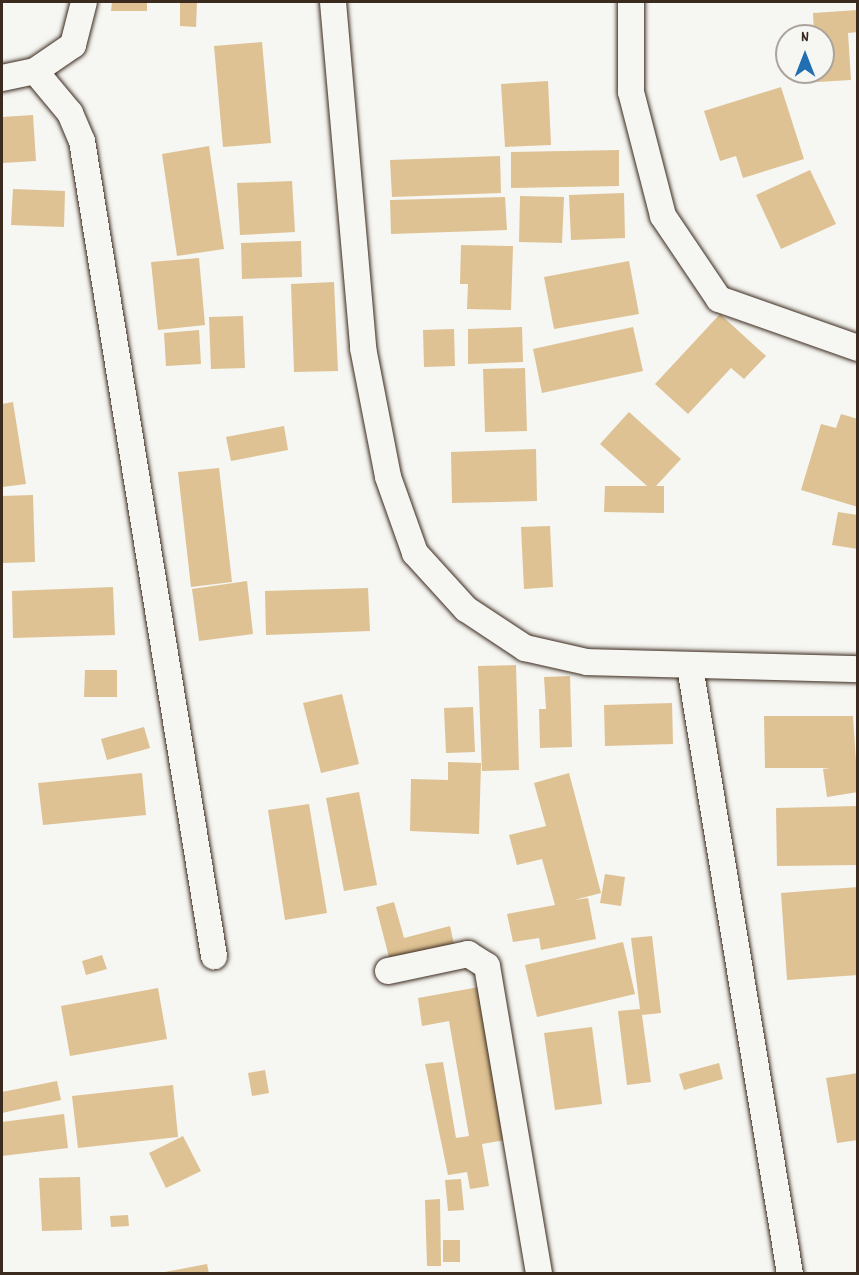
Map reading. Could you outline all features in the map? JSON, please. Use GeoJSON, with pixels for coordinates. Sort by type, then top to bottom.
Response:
{"type":"FeatureCollection","features":[{"type":"Feature","properties":{"kind":"street"},"geometry":{"type":"LineString","coordinates":[[2,78],[35,71],[73,45],[84,2]]}},
{"type":"Feature","properties":{"kind":"street"},"geometry":{"type":"LineString","coordinates":[[333,2],[363,348],[388,477],[415,553],[466,609],[525,648],[587,663],[858,669]]}},
{"type":"Feature","properties":{"kind":"street"},"geometry":{"type":"LineString","coordinates":[[631,2],[631,92],[663,216],[719,299],[858,348]]}},
{"type":"Feature","properties":{"kind":"street"},"geometry":{"type":"LineString","coordinates":[[35,71],[70,113],[82,141],[214,956]]}},
{"type":"Feature","properties":{"kind":"street"},"geometry":{"type":"LineString","coordinates":[[690,667],[790,1274]]}},
{"type":"Feature","properties":{"kind":"street"},"geometry":{"type":"LineString","coordinates":[[388,970],[468,954],[487,966],[539,1274]]}},
{"type":"Feature","properties":{"kind":"building"},"geometry":{"type":"Polygon","coordinates":[[[112,2],[147,2],[147,11],[111,11],[112,2]]]}},
{"type":"Feature","properties":{"kind":"building"},"geometry":{"type":"Polygon","coordinates":[[[180,2],[197,2],[196,27],[180,26],[180,2]]]}},
{"type":"Feature","properties":{"kind":"building"},"geometry":{"type":"Polygon","coordinates":[[[858,10],[858,32],[848,33],[851,80],[835,81],[835,24],[813,24],[813,13],[858,10]]]}},
{"type":"Feature","properties":{"kind":"building"},"geometry":{"type":"Polygon","coordinates":[[[262,42],[271,143],[223,147],[214,46],[262,42]]]}},
{"type":"Feature","properties":{"kind":"building"},"geometry":{"type":"Polygon","coordinates":[[[548,81],[551,145],[505,147],[501,84],[548,81]]]}},
{"type":"Feature","properties":{"kind":"building"},"geometry":{"type":"Polygon","coordinates":[[[781,87],[804,159],[743,178],[736,156],[720,161],[704,111],[781,87]]]}},
{"type":"Feature","properties":{"kind":"building"},"geometry":{"type":"Polygon","coordinates":[[[33,115],[36,161],[2,163],[2,117],[33,115]]]}},
{"type":"Feature","properties":{"kind":"building"},"geometry":{"type":"Polygon","coordinates":[[[209,146],[224,249],[177,256],[162,154],[209,146]]]}},
{"type":"Feature","properties":{"kind":"building"},"geometry":{"type":"Polygon","coordinates":[[[619,150],[619,186],[511,188],[511,152],[619,150]]]}},
{"type":"Feature","properties":{"kind":"building"},"geometry":{"type":"Polygon","coordinates":[[[500,156],[501,193],[392,197],[390,160],[500,156]]]}},
{"type":"Feature","properties":{"kind":"building"},"geometry":{"type":"Polygon","coordinates":[[[810,170],[836,224],[781,249],[756,195],[810,170]]]}},
{"type":"Feature","properties":{"kind":"building"},"geometry":{"type":"Polygon","coordinates":[[[292,181],[295,232],[240,235],[237,183],[292,181]]]}},
{"type":"Feature","properties":{"kind":"building"},"geometry":{"type":"Polygon","coordinates":[[[13,189],[65,191],[64,227],[11,225],[13,189]]]}},
{"type":"Feature","properties":{"kind":"building"},"geometry":{"type":"Polygon","coordinates":[[[624,193],[625,238],[571,240],[569,195],[624,193]]]}},
{"type":"Feature","properties":{"kind":"building"},"geometry":{"type":"Polygon","coordinates":[[[520,196],[564,197],[562,243],[519,242],[520,196]]]}},
{"type":"Feature","properties":{"kind":"building"},"geometry":{"type":"Polygon","coordinates":[[[505,197],[507,230],[391,234],[390,200],[505,197]]]}},
{"type":"Feature","properties":{"kind":"building"},"geometry":{"type":"Polygon","coordinates":[[[301,241],[302,277],[242,279],[241,243],[301,241]]]}},
{"type":"Feature","properties":{"kind":"building"},"geometry":{"type":"Polygon","coordinates":[[[461,245],[513,246],[511,310],[467,309],[468,284],[460,284],[461,245]]]}},
{"type":"Feature","properties":{"kind":"building"},"geometry":{"type":"Polygon","coordinates":[[[199,258],[205,325],[158,330],[151,262],[199,258]]]}},
{"type":"Feature","properties":{"kind":"building"},"geometry":{"type":"Polygon","coordinates":[[[629,261],[639,314],[554,329],[544,277],[629,261]]]}},
{"type":"Feature","properties":{"kind":"building"},"geometry":{"type":"Polygon","coordinates":[[[334,282],[338,371],[294,372],[291,284],[334,282]]]}},
{"type":"Feature","properties":{"kind":"building"},"geometry":{"type":"Polygon","coordinates":[[[720,314],[766,356],[744,379],[731,368],[688,414],[655,384],[720,314]]]}},
{"type":"Feature","properties":{"kind":"building"},"geometry":{"type":"Polygon","coordinates":[[[243,316],[245,368],[211,369],[209,317],[243,316]]]}},
{"type":"Feature","properties":{"kind":"building"},"geometry":{"type":"Polygon","coordinates":[[[522,327],[523,362],[468,364],[468,329],[522,327]]]}},
{"type":"Feature","properties":{"kind":"building"},"geometry":{"type":"Polygon","coordinates":[[[633,327],[643,371],[542,393],[533,349],[633,327]]]}},
{"type":"Feature","properties":{"kind":"building"},"geometry":{"type":"Polygon","coordinates":[[[454,329],[455,366],[424,367],[423,330],[454,329]]]}},
{"type":"Feature","properties":{"kind":"building"},"geometry":{"type":"Polygon","coordinates":[[[199,330],[201,364],[166,366],[164,333],[199,330]]]}},
{"type":"Feature","properties":{"kind":"building"},"geometry":{"type":"Polygon","coordinates":[[[525,368],[527,431],[485,432],[483,369],[525,368]]]}},
{"type":"Feature","properties":{"kind":"building"},"geometry":{"type":"Polygon","coordinates":[[[13,402],[26,484],[2,487],[2,404],[13,402]]]}},
{"type":"Feature","properties":{"kind":"building"},"geometry":{"type":"Polygon","coordinates":[[[629,412],[681,459],[656,486],[664,486],[664,513],[604,512],[605,486],[647,486],[600,444],[629,412]]]}},
{"type":"Feature","properties":{"kind":"building"},"geometry":{"type":"Polygon","coordinates":[[[841,414],[858,419],[858,507],[801,490],[821,424],[836,428],[841,414]]]}},
{"type":"Feature","properties":{"kind":"building"},"geometry":{"type":"Polygon","coordinates":[[[284,426],[288,450],[231,461],[226,437],[284,426]]]}},
{"type":"Feature","properties":{"kind":"building"},"geometry":{"type":"Polygon","coordinates":[[[536,449],[537,501],[452,503],[451,452],[536,449]]]}},
{"type":"Feature","properties":{"kind":"building"},"geometry":{"type":"Polygon","coordinates":[[[219,468],[232,582],[191,587],[178,472],[219,468]]]}},
{"type":"Feature","properties":{"kind":"building"},"geometry":{"type":"Polygon","coordinates":[[[33,495],[35,562],[2,563],[2,496],[33,495]]]}},
{"type":"Feature","properties":{"kind":"building"},"geometry":{"type":"Polygon","coordinates":[[[838,512],[858,515],[858,549],[832,545],[838,512]]]}},
{"type":"Feature","properties":{"kind":"building"},"geometry":{"type":"Polygon","coordinates":[[[550,526],[553,587],[524,589],[521,527],[550,526]]]}},
{"type":"Feature","properties":{"kind":"building"},"geometry":{"type":"Polygon","coordinates":[[[247,581],[253,634],[199,641],[192,589],[247,581]]]}},
{"type":"Feature","properties":{"kind":"building"},"geometry":{"type":"Polygon","coordinates":[[[113,587],[115,635],[13,638],[12,591],[113,587]]]}},
{"type":"Feature","properties":{"kind":"building"},"geometry":{"type":"Polygon","coordinates":[[[368,588],[370,631],[266,635],[265,591],[368,588]]]}},
{"type":"Feature","properties":{"kind":"building"},"geometry":{"type":"Polygon","coordinates":[[[516,665],[519,770],[482,771],[478,666],[516,665]]]}},
{"type":"Feature","properties":{"kind":"building"},"geometry":{"type":"Polygon","coordinates":[[[85,670],[117,670],[117,697],[84,697],[85,670]]]}},
{"type":"Feature","properties":{"kind":"building"},"geometry":{"type":"Polygon","coordinates":[[[570,676],[572,747],[540,748],[539,709],[546,709],[544,677],[570,676]]]}},
{"type":"Feature","properties":{"kind":"building"},"geometry":{"type":"Polygon","coordinates":[[[342,694],[359,764],[321,773],[303,703],[342,694]]]}},
{"type":"Feature","properties":{"kind":"building"},"geometry":{"type":"Polygon","coordinates":[[[672,703],[673,744],[605,746],[604,705],[672,703]]]}},
{"type":"Feature","properties":{"kind":"building"},"geometry":{"type":"Polygon","coordinates":[[[473,707],[475,752],[446,753],[444,708],[473,707]]]}},
{"type":"Feature","properties":{"kind":"building"},"geometry":{"type":"Polygon","coordinates":[[[764,716],[853,716],[858,792],[827,797],[823,769],[830,768],[765,768],[764,716]]]}},
{"type":"Feature","properties":{"kind":"building"},"geometry":{"type":"Polygon","coordinates":[[[144,727],[150,748],[107,760],[101,739],[144,727]]]}},
{"type":"Feature","properties":{"kind":"building"},"geometry":{"type":"Polygon","coordinates":[[[448,762],[481,763],[479,834],[410,831],[411,779],[448,780],[448,762]]]}},
{"type":"Feature","properties":{"kind":"building"},"geometry":{"type":"Polygon","coordinates":[[[142,773],[146,815],[43,825],[38,783],[142,773]]]}},
{"type":"Feature","properties":{"kind":"building"},"geometry":{"type":"Polygon","coordinates":[[[569,773],[601,893],[574,900],[588,898],[596,939],[541,950],[539,938],[513,942],[507,914],[555,905],[542,859],[517,865],[509,835],[546,826],[534,783],[569,773]]]}},
{"type":"Feature","properties":{"kind":"building"},"geometry":{"type":"Polygon","coordinates":[[[359,792],[377,885],[344,891],[326,798],[359,792]]]}},
{"type":"Feature","properties":{"kind":"building"},"geometry":{"type":"Polygon","coordinates":[[[309,804],[327,913],[285,920],[268,810],[309,804]]]}},
{"type":"Feature","properties":{"kind":"building"},"geometry":{"type":"Polygon","coordinates":[[[858,806],[858,865],[777,866],[776,808],[858,806]]]}},
{"type":"Feature","properties":{"kind":"building"},"geometry":{"type":"Polygon","coordinates":[[[605,874],[625,877],[621,906],[600,903],[605,874]]]}},
{"type":"Feature","properties":{"kind":"building"},"geometry":{"type":"Polygon","coordinates":[[[858,887],[858,975],[787,980],[781,893],[858,887]]]}},
{"type":"Feature","properties":{"kind":"building"},"geometry":{"type":"Polygon","coordinates":[[[394,902],[404,938],[450,926],[454,944],[390,961],[376,907],[394,902]]]}},
{"type":"Feature","properties":{"kind":"building"},"geometry":{"type":"Polygon","coordinates":[[[652,936],[661,1013],[642,1015],[651,1082],[627,1085],[618,1011],[640,1009],[631,938],[652,936]]]}},
{"type":"Feature","properties":{"kind":"building"},"geometry":{"type":"Polygon","coordinates":[[[623,942],[635,994],[537,1017],[525,965],[623,942]]]}},
{"type":"Feature","properties":{"kind":"building"},"geometry":{"type":"Polygon","coordinates":[[[102,955],[107,969],[86,975],[82,961],[102,955]]]}},
{"type":"Feature","properties":{"kind":"building"},"geometry":{"type":"Polygon","coordinates":[[[479,987],[505,1140],[482,1144],[489,1186],[470,1189],[467,1172],[448,1175],[425,1064],[443,1062],[456,1138],[469,1136],[449,1021],[422,1026],[418,998],[479,987]]]}},
{"type":"Feature","properties":{"kind":"building"},"geometry":{"type":"Polygon","coordinates":[[[158,988],[167,1039],[70,1056],[61,1006],[158,988]]]}},
{"type":"Feature","properties":{"kind":"building"},"geometry":{"type":"Polygon","coordinates":[[[592,1027],[602,1104],[555,1110],[544,1033],[592,1027]]]}},
{"type":"Feature","properties":{"kind":"building"},"geometry":{"type":"Polygon","coordinates":[[[719,1063],[723,1079],[684,1090],[679,1074],[719,1063]]]}},
{"type":"Feature","properties":{"kind":"building"},"geometry":{"type":"Polygon","coordinates":[[[265,1070],[269,1093],[252,1096],[248,1073],[265,1070]]]}},
{"type":"Feature","properties":{"kind":"building"},"geometry":{"type":"Polygon","coordinates":[[[858,1073],[858,1140],[837,1143],[826,1078],[858,1073]]]}},
{"type":"Feature","properties":{"kind":"building"},"geometry":{"type":"Polygon","coordinates":[[[57,1081],[61,1100],[2,1113],[2,1092],[57,1081]]]}},
{"type":"Feature","properties":{"kind":"building"},"geometry":{"type":"Polygon","coordinates":[[[173,1085],[178,1137],[78,1148],[72,1096],[173,1085]]]}},
{"type":"Feature","properties":{"kind":"building"},"geometry":{"type":"Polygon","coordinates":[[[64,1114],[68,1148],[2,1156],[2,1122],[64,1114]]]}},
{"type":"Feature","properties":{"kind":"building"},"geometry":{"type":"Polygon","coordinates":[[[183,1136],[201,1171],[166,1188],[149,1153],[183,1136]]]}},
{"type":"Feature","properties":{"kind":"building"},"geometry":{"type":"Polygon","coordinates":[[[80,1177],[82,1230],[42,1231],[39,1178],[80,1177]]]}},
{"type":"Feature","properties":{"kind":"building"},"geometry":{"type":"Polygon","coordinates":[[[461,1179],[464,1210],[448,1211],[445,1180],[461,1179]]]}},
{"type":"Feature","properties":{"kind":"building"},"geometry":{"type":"Polygon","coordinates":[[[440,1199],[441,1266],[427,1266],[425,1200],[440,1199]]]}},
{"type":"Feature","properties":{"kind":"building"},"geometry":{"type":"Polygon","coordinates":[[[128,1215],[129,1226],[111,1227],[110,1216],[128,1215]]]}},
{"type":"Feature","properties":{"kind":"building"},"geometry":{"type":"Polygon","coordinates":[[[443,1240],[460,1240],[460,1262],[443,1262],[443,1240]]]}},
{"type":"Feature","properties":{"kind":"building"},"geometry":{"type":"Polygon","coordinates":[[[207,1264],[209,1274],[166,1274],[165,1272],[207,1264]]]}}]}
